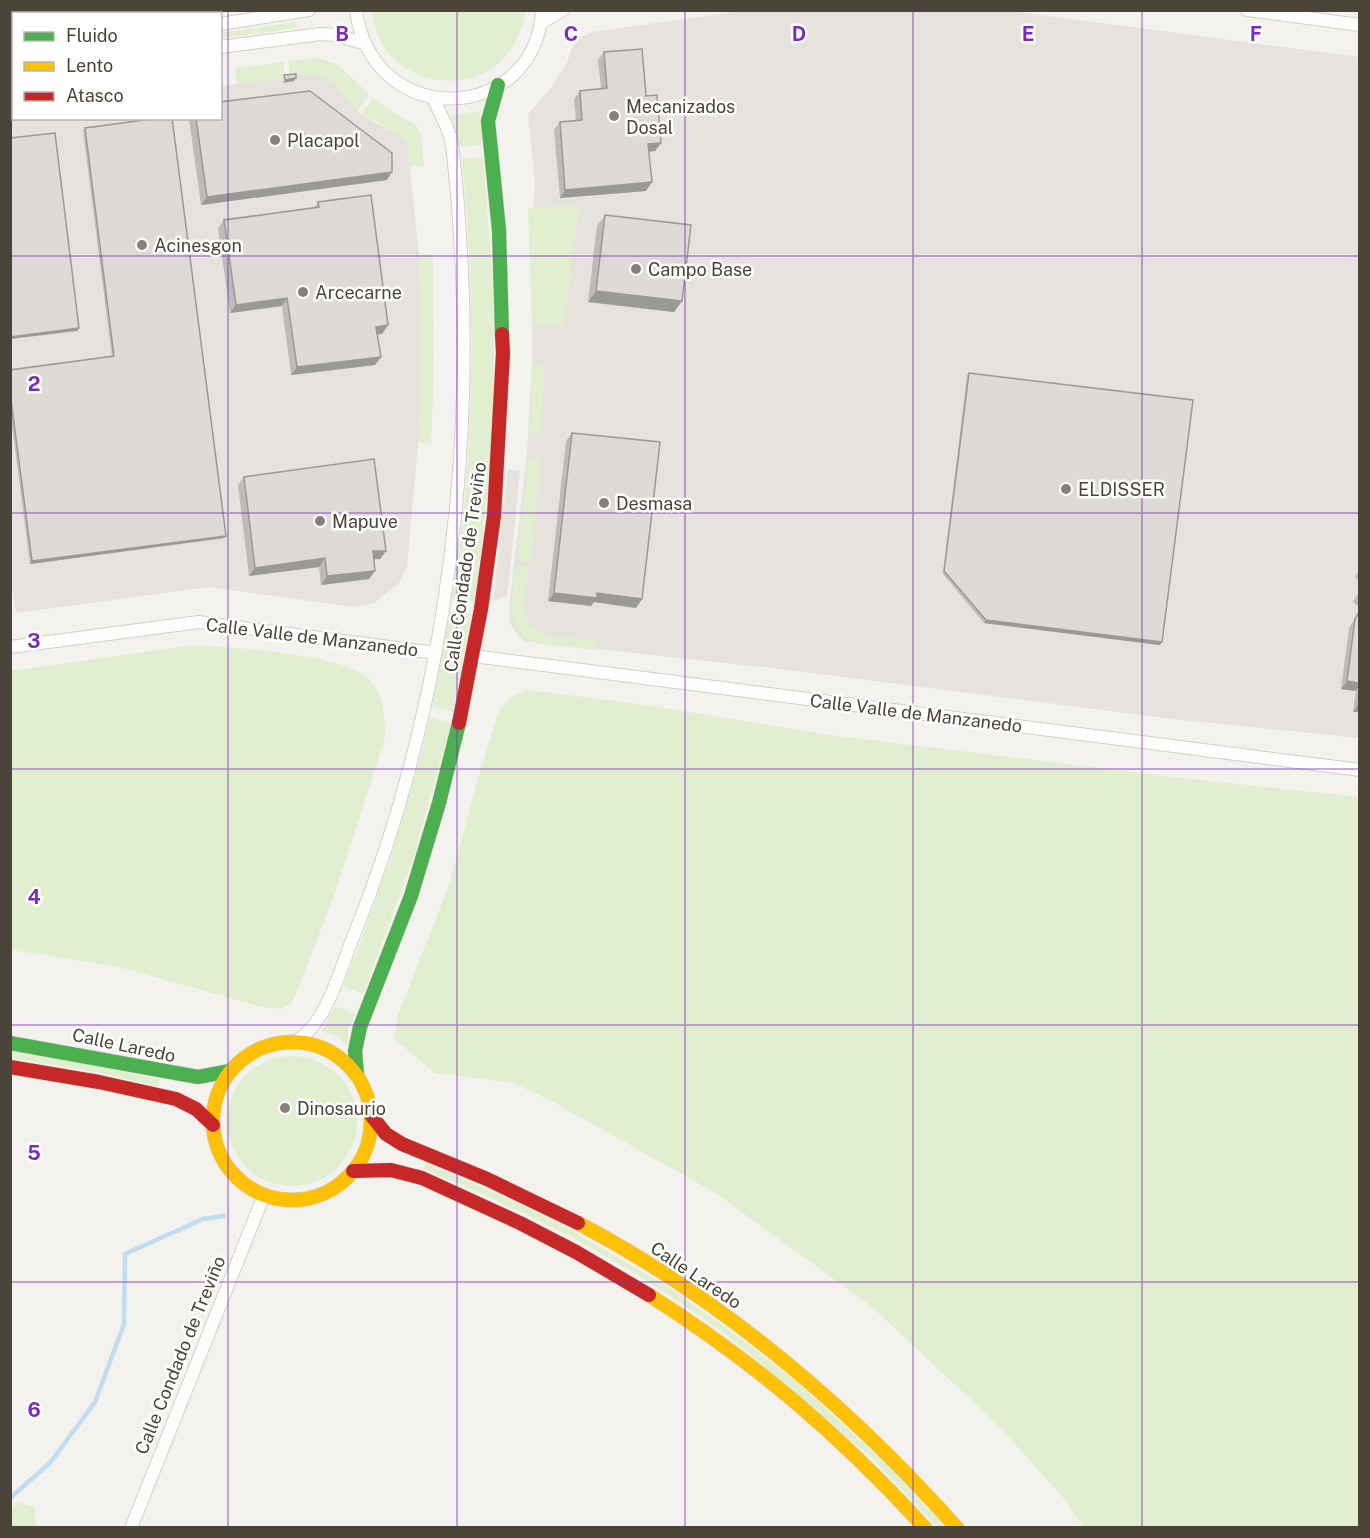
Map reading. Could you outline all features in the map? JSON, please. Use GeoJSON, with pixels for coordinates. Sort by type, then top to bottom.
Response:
{"type":"FeatureCollection","features":[{"type":"Feature","properties":{"kind":"main road","name":"Calle Condado de Treviño"},"geometry":{"type":"LineString","coordinates":[[357,1074],[355,1051],[360,1027],[420,867],[460,719],[473,656],[490,547],[500,443],[503,353],[502,277],[497,201],[488,121],[498,85]]}},
{"type":"Feature","properties":{"kind":"main road"},"geometry":{"type":"LineString","coordinates":[[296,1041],[330,1050],[357,1074],[367,1094],[371,1130],[368,1145],[353,1172],[342,1183],[312,1198],[296,1200],[279,1199],[247,1187],[223,1160],[216,1143],[213,1125],[216,1096],[230,1071],[243,1057],[278,1042],[296,1041]]}},
{"type":"Feature","properties":{"kind":"main road","name":"Calle Laredo"},"geometry":{"type":"LineString","coordinates":[[10,1043],[101,1058],[183,1076],[198,1077],[230,1071]]}},
{"type":"Feature","properties":{"kind":"main road"},"geometry":{"type":"LineString","coordinates":[[10,1067],[99,1082],[176,1099],[196,1109],[213,1125]]}},
{"type":"Feature","properties":{"kind":"main road","name":"Calle Laredo"},"geometry":{"type":"LineString","coordinates":[[371,1115],[397,1142],[496,1183],[580,1224],[634,1255],[708,1303],[792,1367],[850,1417],[901,1465],[957,1527]]}},
{"type":"Feature","properties":{"kind":"main road"},"geometry":{"type":"LineString","coordinates":[[353,1172],[392,1170],[415,1176],[487,1206],[570,1247],[631,1281],[742,1358],[785,1392],[845,1445],[926,1527]]}},
{"type":"Feature","properties":{"kind":"street"},"geometry":{"type":"LineString","coordinates":[[222,24],[309,10]]}},
{"type":"Feature","properties":{"kind":"street"},"geometry":{"type":"LineString","coordinates":[[356,10],[363,43],[386,75],[408,90],[434,98],[456,99],[478,95],[498,85],[518,69],[533,47],[541,17],[563,10]]}},
{"type":"Feature","properties":{"kind":"street"},"geometry":{"type":"LineString","coordinates":[[1247,10],[1359,25]]}},
{"type":"Feature","properties":{"kind":"street"},"geometry":{"type":"LineString","coordinates":[[222,46],[321,34],[335,35],[363,43]]}},
{"type":"Feature","properties":{"kind":"street","name":"Calle Condado de Treviño"},"geometry":{"type":"LineString","coordinates":[[296,1041],[308,1032],[321,1013],[372,886],[404,786],[435,653],[455,512],[461,420],[464,311],[452,147],[449,133],[434,98]]}},
{"type":"Feature","properties":{"kind":"street","name":"Calle Valle de Manzanedo"},"geometry":{"type":"LineString","coordinates":[[10,647],[199,622],[435,653]]}},
{"type":"Feature","properties":{"kind":"street","name":"Calle Valle de Manzanedo"},"geometry":{"type":"LineString","coordinates":[[473,656],[1359,770]]}},
{"type":"Feature","properties":{"kind":"street","name":"Calle Condado de Treviño"},"geometry":{"type":"LineString","coordinates":[[131,1527],[264,1195]]}},
{"type":"Feature","properties":{"kind":"shaded area"},"geometry":{"type":"Polygon","coordinates":[[[1003,10],[1359,57],[1359,738],[1173,719],[780,669],[525,641],[510,623],[509,609],[527,452],[532,366],[532,225],[535,183],[528,114],[551,88],[567,63],[572,48],[581,37],[593,32],[741,11],[1003,10]]]}},
{"type":"Feature","properties":{"kind":"shaded area"},"geometry":{"type":"Polygon","coordinates":[[[307,74],[323,76],[333,82],[360,113],[407,141],[419,255],[422,377],[407,566],[399,583],[374,603],[355,607],[209,587],[16,613],[10,574],[10,113],[12,113],[12,120],[222,120],[222,86],[307,74]]]}},
{"type":"Feature","properties":{"kind":"shaded area"},"geometry":{"type":"Polygon","coordinates":[[[625,310],[675,316],[673,329],[624,323],[625,310]]]}},
{"type":"Feature","properties":{"kind":"shaded area"},"geometry":{"type":"Polygon","coordinates":[[[541,467],[553,468],[545,545],[533,544],[541,467]]]}},
{"type":"Feature","properties":{"kind":"shaded area"},"geometry":{"type":"Polygon","coordinates":[[[508,469],[520,471],[510,571],[507,596],[493,601],[508,469]]]}},
{"type":"Feature","properties":{"kind":"green space"},"geometry":{"type":"Polygon","coordinates":[[[371,10],[526,11],[517,40],[506,56],[494,67],[480,75],[449,81],[418,75],[403,67],[391,56],[380,40],[371,10]]]}},
{"type":"Feature","properties":{"kind":"green space"},"geometry":{"type":"Polygon","coordinates":[[[296,22],[297,28],[222,38],[222,33],[296,22]]]}},
{"type":"Feature","properties":{"kind":"green space"},"geometry":{"type":"Polygon","coordinates":[[[317,58],[337,64],[369,94],[358,111],[336,87],[323,78],[290,77],[288,61],[317,58]]]}},
{"type":"Feature","properties":{"kind":"green space"},"geometry":{"type":"Polygon","coordinates":[[[283,62],[285,78],[237,84],[235,68],[283,62]]]}},
{"type":"Feature","properties":{"kind":"green space"},"geometry":{"type":"Polygon","coordinates":[[[373,98],[416,125],[421,137],[424,166],[410,167],[407,141],[362,114],[373,98]]]}},
{"type":"Feature","properties":{"kind":"green space"},"geometry":{"type":"Polygon","coordinates":[[[480,111],[482,145],[460,147],[457,131],[450,116],[480,111]]]}},
{"type":"Feature","properties":{"kind":"green space"},"geometry":{"type":"Polygon","coordinates":[[[483,157],[493,300],[494,380],[488,475],[474,602],[452,598],[466,489],[471,379],[470,269],[462,159],[483,157]]]}},
{"type":"Feature","properties":{"kind":"green space"},"geometry":{"type":"Polygon","coordinates":[[[579,205],[564,325],[532,327],[528,208],[579,205]]]}},
{"type":"Feature","properties":{"kind":"green space"},"geometry":{"type":"Polygon","coordinates":[[[433,254],[434,375],[431,444],[418,443],[422,376],[419,255],[433,254]]]}},
{"type":"Feature","properties":{"kind":"green space"},"geometry":{"type":"Polygon","coordinates":[[[532,366],[544,366],[542,433],[530,432],[532,366]]]}},
{"type":"Feature","properties":{"kind":"green space"},"geometry":{"type":"Polygon","coordinates":[[[528,457],[541,459],[531,562],[517,560],[528,457]]]}},
{"type":"Feature","properties":{"kind":"green space"},"geometry":{"type":"Polygon","coordinates":[[[516,565],[530,567],[524,603],[525,614],[535,629],[566,638],[596,640],[595,650],[541,644],[528,639],[519,632],[512,612],[516,565]]]}},
{"type":"Feature","properties":{"kind":"green space"},"geometry":{"type":"Polygon","coordinates":[[[450,611],[471,614],[453,712],[432,706],[450,611]]]}},
{"type":"Feature","properties":{"kind":"green space"},"geometry":{"type":"Polygon","coordinates":[[[193,645],[282,653],[350,668],[371,681],[382,704],[385,738],[335,893],[294,999],[281,1009],[262,1007],[119,967],[11,950],[11,671],[193,645]]]}},
{"type":"Feature","properties":{"kind":"green space"},"geometry":{"type":"Polygon","coordinates":[[[529,690],[646,705],[830,735],[1164,776],[1359,797],[1359,1527],[1084,1527],[1061,1495],[999,1426],[871,1306],[714,1192],[555,1103],[514,1083],[435,1073],[394,1039],[398,1015],[449,885],[500,708],[514,695],[529,690]]]}},
{"type":"Feature","properties":{"kind":"green space"},"geometry":{"type":"Polygon","coordinates":[[[430,718],[451,723],[413,859],[363,994],[343,986],[392,854],[430,718]]]}},
{"type":"Feature","properties":{"kind":"green space"},"geometry":{"type":"Polygon","coordinates":[[[335,1006],[355,1014],[349,1027],[347,1045],[337,1036],[322,1031],[335,1006]]]}},
{"type":"Feature","properties":{"kind":"green space"},"geometry":{"type":"Polygon","coordinates":[[[11,1052],[85,1064],[159,1080],[158,1086],[84,1070],[11,1058],[11,1052]]]}},
{"type":"Feature","properties":{"kind":"green space"},"geometry":{"type":"Polygon","coordinates":[[[292,1056],[317,1061],[338,1075],[352,1096],[357,1121],[352,1146],[338,1167],[317,1181],[292,1186],[267,1181],[246,1167],[232,1146],[227,1121],[232,1096],[246,1075],[267,1061],[292,1056]]]}},
{"type":"Feature","properties":{"kind":"green space"},"geometry":{"type":"Polygon","coordinates":[[[426,1164],[501,1195],[567,1228],[667,1286],[798,1383],[881,1459],[946,1527],[937,1527],[872,1458],[728,1336],[691,1310],[641,1277],[572,1237],[476,1191],[424,1170],[426,1164]]]}},
{"type":"Feature","properties":{"kind":"green space"},"geometry":{"type":"Polygon","coordinates":[[[17,1502],[35,1507],[36,1527],[11,1527],[11,1510],[17,1502]]]}},
{"type":"Feature","properties":{"kind":"building","name":"Mecanizados Dosal"},"geometry":{"type":"Polygon","coordinates":[[[642,49],[646,96],[657,95],[661,143],[648,144],[652,182],[565,190],[560,122],[582,120],[580,91],[607,88],[604,52],[642,49]]]}},
{"type":"Feature","properties":{"kind":"building"},"geometry":{"type":"Polygon","coordinates":[[[296,74],[296,78],[285,80],[284,75],[296,74]]]}},
{"type":"Feature","properties":{"kind":"building","name":"Placapol"},"geometry":{"type":"Polygon","coordinates":[[[310,91],[392,153],[392,172],[207,197],[196,120],[222,120],[222,102],[310,91]]]}},
{"type":"Feature","properties":{"kind":"building","name":"Acinesgon"},"geometry":{"type":"Polygon","coordinates":[[[145,120],[172,120],[226,536],[32,561],[10,392],[10,370],[114,356],[85,128],[145,120]]]}},
{"type":"Feature","properties":{"kind":"building"},"geometry":{"type":"Polygon","coordinates":[[[55,133],[79,328],[10,337],[10,138],[55,133]]]}},
{"type":"Feature","properties":{"kind":"building","name":"Arcecarne"},"geometry":{"type":"Polygon","coordinates":[[[371,195],[388,325],[376,327],[381,357],[297,367],[287,298],[236,305],[224,220],[319,207],[318,202],[371,195]]]}},
{"type":"Feature","properties":{"kind":"building","name":"Campo Base"},"geometry":{"type":"Polygon","coordinates":[[[605,215],[691,225],[682,301],[596,291],[605,215]]]}},
{"type":"Feature","properties":{"kind":"building","name":"ELDISSER"},"geometry":{"type":"Polygon","coordinates":[[[969,373],[1193,400],[1162,642],[986,620],[944,571],[969,373]]]}},
{"type":"Feature","properties":{"kind":"building","name":"Desmasa"},"geometry":{"type":"Polygon","coordinates":[[[572,433],[660,442],[642,599],[597,593],[597,598],[554,593],[572,433]]]}},
{"type":"Feature","properties":{"kind":"building"},"geometry":{"type":"Polygon","coordinates":[[[374,459],[386,551],[373,551],[375,571],[327,576],[325,558],[255,568],[244,477],[374,459]]]}},
{"type":"Feature","properties":{"kind":"building"},"geometry":{"type":"Polygon","coordinates":[[[1359,612],[1359,683],[1347,681],[1355,619],[1359,612]]]}},
{"type":"Feature","properties":{"kind":"waterway"},"geometry":{"type":"LineString","coordinates":[[10,1498],[50,1463],[95,1402],[124,1324],[125,1254],[203,1219],[224,1216]]}},
{"type":"Feature","properties":{"kind":"traffic: fast"},"geometry":{"type":"LineString","coordinates":[[498,85],[488,121],[499,230],[502,334]]}},
{"type":"Feature","properties":{"kind":"traffic: fast"},"geometry":{"type":"LineString","coordinates":[[357,1074],[355,1051],[360,1027],[411,896],[439,803],[459,723]]}},
{"type":"Feature","properties":{"kind":"traffic: fast"},"geometry":{"type":"LineString","coordinates":[[10,1043],[198,1077],[230,1071]]}},
{"type":"Feature","properties":{"kind":"traffic: slow"},"geometry":{"type":"LineString","coordinates":[[292,1042],[307,1043],[322,1048],[336,1055],[348,1065],[358,1077],[365,1091],[370,1106],[371,1121],[370,1136],[365,1151],[358,1165],[348,1177],[336,1187],[322,1194],[307,1199],[292,1200],[277,1199],[262,1194],[248,1187],[236,1177],[226,1165],[219,1151],[214,1136],[213,1121],[214,1106],[219,1091],[226,1077],[236,1065],[248,1055],[262,1048],[277,1043],[292,1042]]}},
{"type":"Feature","properties":{"kind":"traffic: slow"},"geometry":{"type":"LineString","coordinates":[[578,1223],[632,1253],[683,1286],[733,1321],[781,1359],[828,1398],[872,1440],[957,1528]]}},
{"type":"Feature","properties":{"kind":"traffic: slow"},"geometry":{"type":"LineString","coordinates":[[649,1295],[725,1347],[795,1402],[861,1462],[925,1528]]}},
{"type":"Feature","properties":{"kind":"traffic: jam"},"geometry":{"type":"LineString","coordinates":[[459,723],[481,609],[494,516],[503,353],[502,334]]}},
{"type":"Feature","properties":{"kind":"traffic: jam"},"geometry":{"type":"LineString","coordinates":[[10,1067],[99,1082],[176,1099],[196,1109],[213,1125]]}},
{"type":"Feature","properties":{"kind":"traffic: jam"},"geometry":{"type":"LineString","coordinates":[[371,1115],[386,1134],[402,1144],[487,1179],[578,1223]]}},
{"type":"Feature","properties":{"kind":"traffic: jam"},"geometry":{"type":"LineString","coordinates":[[353,1171],[391,1170],[422,1178],[520,1223],[576,1252],[649,1295]]}},
{"type":"Feature","properties":{"kind":"place","name":"Mecanizados Dosal"},"geometry":{"type":"Point","coordinates":[614,116]}},
{"type":"Feature","properties":{"kind":"place","name":"Placapol"},"geometry":{"type":"Point","coordinates":[275,140]}},
{"type":"Feature","properties":{"kind":"place","name":"Acinesgon"},"geometry":{"type":"Point","coordinates":[142,245]}},
{"type":"Feature","properties":{"kind":"place","name":"Campo Base"},"geometry":{"type":"Point","coordinates":[636,269]}},
{"type":"Feature","properties":{"kind":"place","name":"Arcecarne"},"geometry":{"type":"Point","coordinates":[303,292]}},
{"type":"Feature","properties":{"kind":"place","name":"ELDISSER"},"geometry":{"type":"Point","coordinates":[1066,489]}},
{"type":"Feature","properties":{"kind":"place","name":"Desmasa"},"geometry":{"type":"Point","coordinates":[604,503]}},
{"type":"Feature","properties":{"kind":"place","name":"Mapuve"},"geometry":{"type":"Point","coordinates":[320,521]}},
{"type":"Feature","properties":{"kind":"place","name":"Dinosaurio"},"geometry":{"type":"Point","coordinates":[285,1108]}}]}
